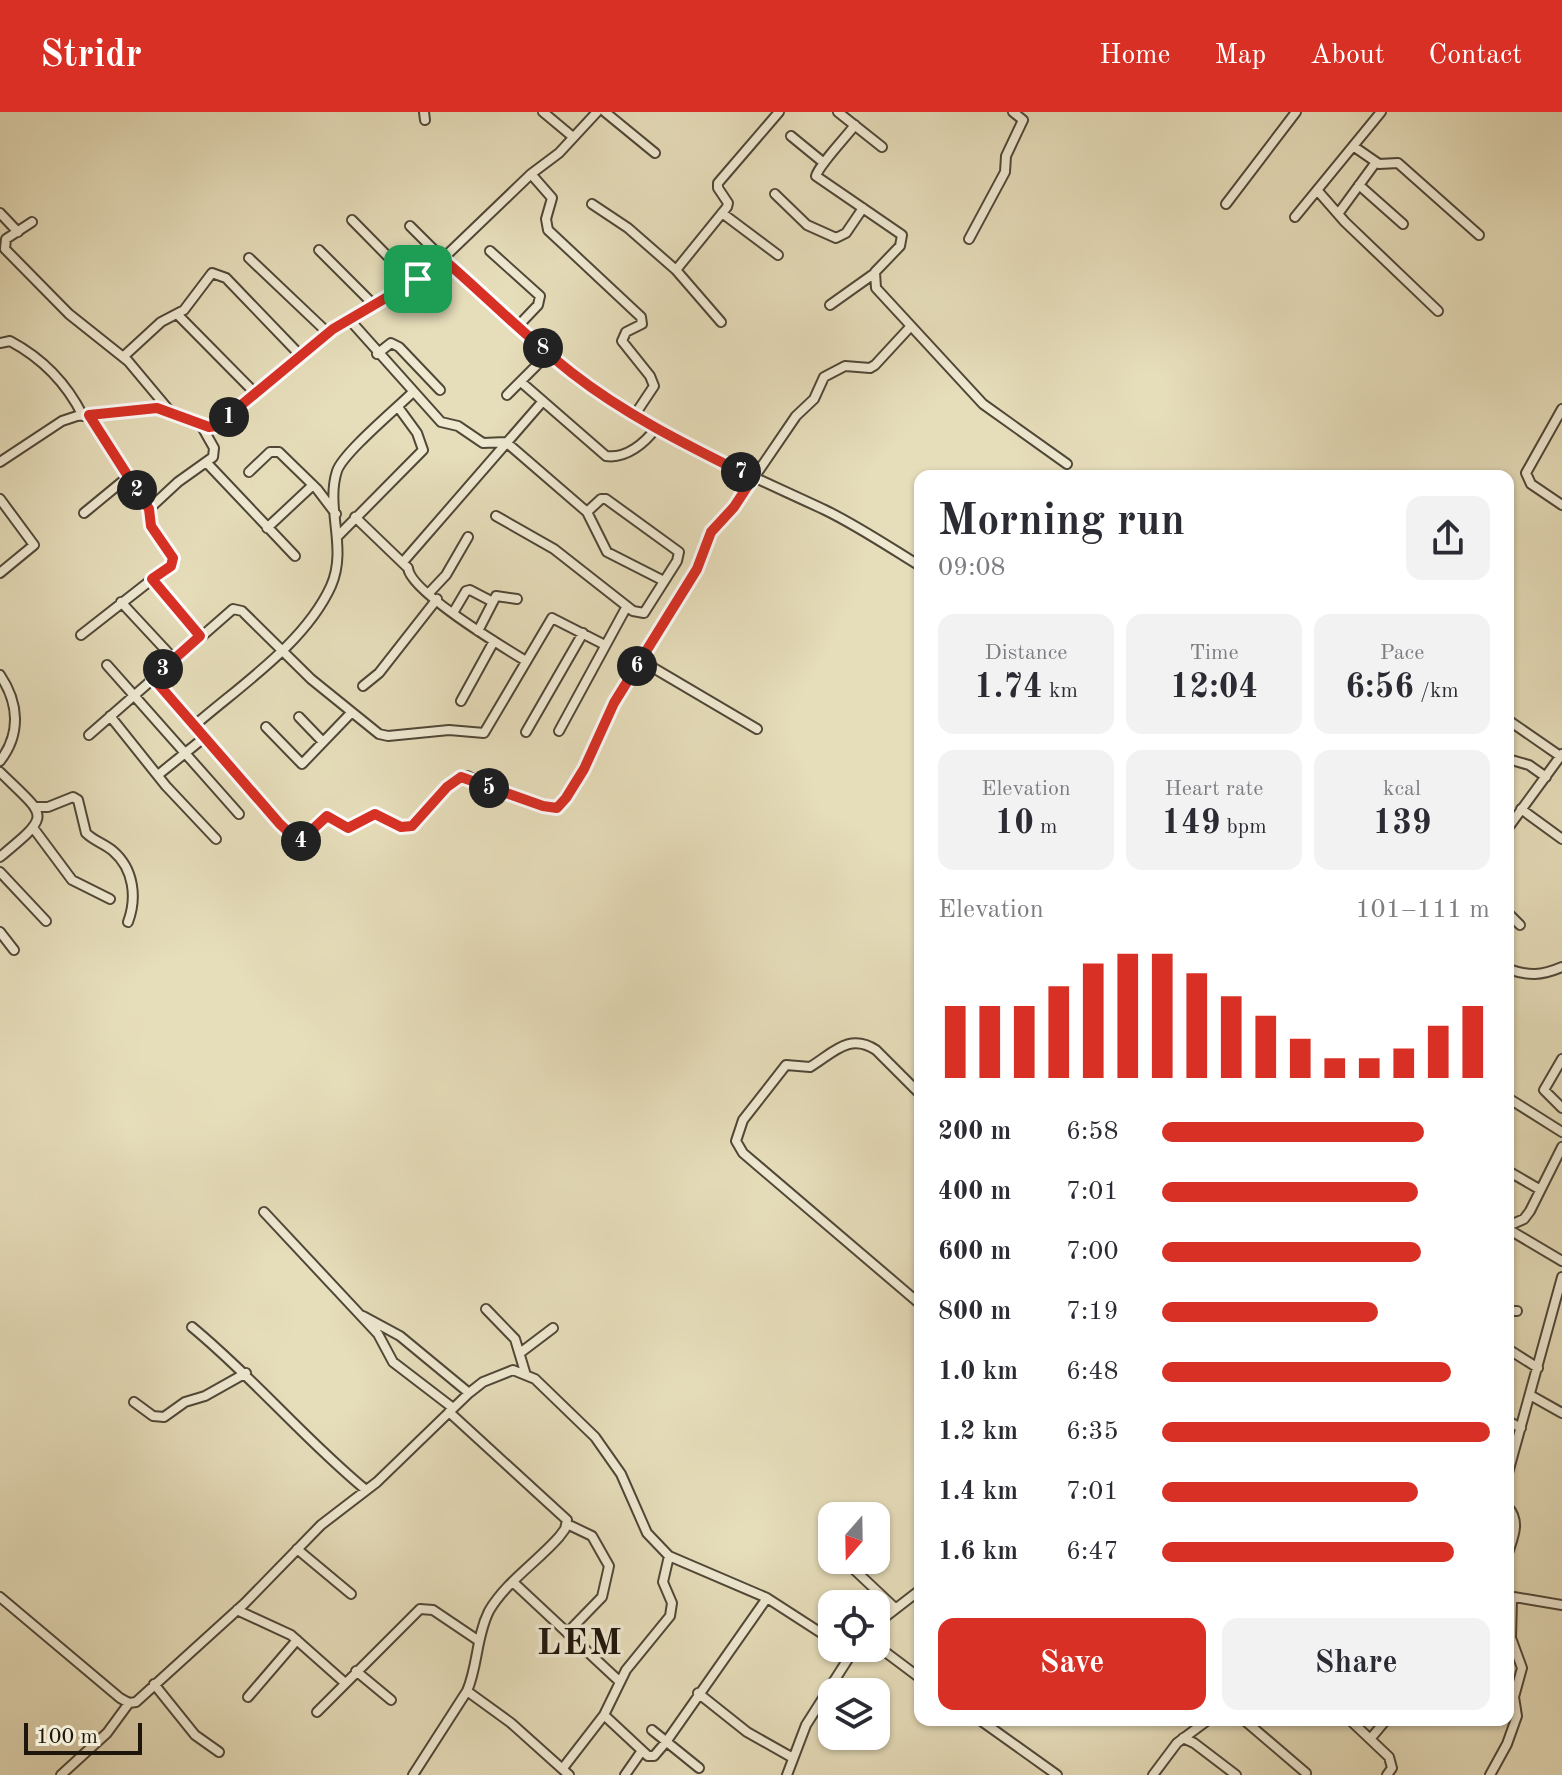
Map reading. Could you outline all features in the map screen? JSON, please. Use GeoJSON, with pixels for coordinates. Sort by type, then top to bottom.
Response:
{"type":"FeatureCollection","features":[{"type":"Feature","properties":{"kind":"street"},"geometry":{"type":"LineString","coordinates":[[543,112],[573,137]]}},
{"type":"Feature","properties":{"kind":"street"},"geometry":{"type":"LineString","coordinates":[[0,462],[62,421],[86,415],[157,408],[200,424],[216,426],[348,318],[413,282],[443,259],[531,174],[550,161],[597,112]]}},
{"type":"Feature","properties":{"kind":"street"},"geometry":{"type":"LineString","coordinates":[[605,112],[655,153]]}},
{"type":"Feature","properties":{"kind":"street"},"geometry":{"type":"LineString","coordinates":[[676,270],[728,203],[718,183],[779,112]]}},
{"type":"Feature","properties":{"kind":"street"},"geometry":{"type":"LineString","coordinates":[[838,112],[882,147]]}},
{"type":"Feature","properties":{"kind":"street"},"geometry":{"type":"LineString","coordinates":[[969,239],[1005,172],[1007,151],[1023,123],[1020,116],[1013,112]]}},
{"type":"Feature","properties":{"kind":"street"},"geometry":{"type":"LineString","coordinates":[[1226,204],[1296,112]]}},
{"type":"Feature","properties":{"kind":"street"},"geometry":{"type":"LineString","coordinates":[[1295,217],[1381,112]]}},
{"type":"Feature","properties":{"kind":"street"},"geometry":{"type":"LineString","coordinates":[[830,305],[875,272],[900,246],[902,235],[819,180],[816,172],[855,125]]}},
{"type":"Feature","properties":{"kind":"street"},"geometry":{"type":"LineString","coordinates":[[791,136],[824,163]]}},
{"type":"Feature","properties":{"kind":"street"},"geometry":{"type":"LineString","coordinates":[[1353,146],[1376,162],[1398,163],[1479,235]]}},
{"type":"Feature","properties":{"kind":"street"},"geometry":{"type":"LineString","coordinates":[[1338,214],[1376,162]]}},
{"type":"Feature","properties":{"kind":"street"},"geometry":{"type":"LineString","coordinates":[[531,174],[552,198],[546,219],[548,230],[641,317],[642,324],[626,332],[622,341],[653,381],[653,391],[634,416]]}},
{"type":"Feature","properties":{"kind":"street"},"geometry":{"type":"LineString","coordinates":[[1359,185],[1403,224]]}},
{"type":"Feature","properties":{"kind":"street"},"geometry":{"type":"LineString","coordinates":[[1317,190],[1438,311]]}},
{"type":"Feature","properties":{"kind":"street"},"geometry":{"type":"LineString","coordinates":[[775,194],[807,225],[836,238],[846,233],[863,208]]}},
{"type":"Feature","properties":{"kind":"street"},"geometry":{"type":"LineString","coordinates":[[592,204],[628,228],[676,270],[721,322]]}},
{"type":"Feature","properties":{"kind":"street"},"geometry":{"type":"LineString","coordinates":[[0,213],[18,232]]}},
{"type":"Feature","properties":{"kind":"street"},"geometry":{"type":"LineString","coordinates":[[722,213],[778,255]]}},
{"type":"Feature","properties":{"kind":"street"},"geometry":{"type":"LineString","coordinates":[[352,220],[413,282]]}},
{"type":"Feature","properties":{"kind":"street"},"geometry":{"type":"LineString","coordinates":[[32,222],[6,239],[5,249],[61,307],[123,357],[169,410]]}},
{"type":"Feature","properties":{"kind":"street"},"geometry":{"type":"LineString","coordinates":[[410,226],[571,373],[634,416],[753,478],[826,511],[914,562]]}},
{"type":"Feature","properties":{"kind":"street"},"geometry":{"type":"LineString","coordinates":[[319,250],[373,304]]}},
{"type":"Feature","properties":{"kind":"street"},"geometry":{"type":"LineString","coordinates":[[490,251],[540,296],[538,305],[518,326]]}},
{"type":"Feature","properties":{"kind":"street"},"geometry":{"type":"LineString","coordinates":[[249,258],[328,333]]}},
{"type":"Feature","properties":{"kind":"street"},"geometry":{"type":"LineString","coordinates":[[875,272],[876,288],[983,404],[1067,464]]}},
{"type":"Feature","properties":{"kind":"street"},"geometry":{"type":"LineString","coordinates":[[123,357],[161,322],[177,314],[190,302],[212,273],[220,274],[301,356]]}},
{"type":"Feature","properties":{"kind":"street"},"geometry":{"type":"LineString","coordinates":[[177,314],[256,394]]}},
{"type":"Feature","properties":{"kind":"street"},"geometry":{"type":"LineString","coordinates":[[348,318],[441,422],[458,426],[483,443],[506,442],[587,512],[607,552],[664,581]]}},
{"type":"Feature","properties":{"kind":"street"},"geometry":{"type":"LineString","coordinates":[[153,678],[299,842],[327,816],[348,828],[375,814],[401,827],[412,826],[447,787],[467,776],[514,797],[557,808],[584,769],[614,703],[697,569],[716,524],[734,507],[796,416],[814,399],[824,377],[845,366],[870,368],[911,326]]}},
{"type":"Feature","properties":{"kind":"street"},"geometry":{"type":"LineString","coordinates":[[0,343],[10,341],[41,362],[67,389],[129,476],[149,509],[151,526],[173,558],[171,566],[81,635]]}},
{"type":"Feature","properties":{"kind":"street"},"geometry":{"type":"LineString","coordinates":[[377,354],[391,343],[399,347],[440,390]]}},
{"type":"Feature","properties":{"kind":"street"},"geometry":{"type":"LineString","coordinates":[[507,395],[549,353]]}},
{"type":"Feature","properties":{"kind":"street"},"geometry":{"type":"LineString","coordinates":[[521,382],[606,456],[621,455],[634,449],[656,428]]}},
{"type":"Feature","properties":{"kind":"street"},"geometry":{"type":"LineString","coordinates":[[195,725],[281,649],[308,620],[332,584],[337,568],[338,536],[335,483],[341,464],[413,392]]}},
{"type":"Feature","properties":{"kind":"street"},"geometry":{"type":"LineString","coordinates":[[403,562],[543,401]]}},
{"type":"Feature","properties":{"kind":"street"},"geometry":{"type":"LineString","coordinates":[[338,536],[423,450],[421,439],[398,407]]}},
{"type":"Feature","properties":{"kind":"street"},"geometry":{"type":"LineString","coordinates":[[1562,409],[1526,473],[1531,484],[1562,505]]}},
{"type":"Feature","properties":{"kind":"street"},"geometry":{"type":"LineString","coordinates":[[149,509],[178,482],[213,457],[214,448],[200,424]]}},
{"type":"Feature","properties":{"kind":"street"},"geometry":{"type":"LineString","coordinates":[[249,472],[275,451],[313,485],[336,515]]}},
{"type":"Feature","properties":{"kind":"street"},"geometry":{"type":"LineString","coordinates":[[206,462],[295,556]]}},
{"type":"Feature","properties":{"kind":"street"},"geometry":{"type":"LineString","coordinates":[[84,513],[129,476]]}},
{"type":"Feature","properties":{"kind":"street"},"geometry":{"type":"LineString","coordinates":[[267,528],[313,485]]}},
{"type":"Feature","properties":{"kind":"street"},"geometry":{"type":"LineString","coordinates":[[0,499],[34,545],[0,573]]}},
{"type":"Feature","properties":{"kind":"street"},"geometry":{"type":"LineString","coordinates":[[496,516],[554,549],[627,606],[644,613],[679,557],[676,549],[650,534],[606,499],[601,499],[587,512]]}},
{"type":"Feature","properties":{"kind":"street"},"geometry":{"type":"LineString","coordinates":[[355,517],[403,562],[411,579],[478,631],[526,661]]}},
{"type":"Feature","properties":{"kind":"street"},"geometry":{"type":"LineString","coordinates":[[363,686],[379,673],[433,596],[468,537]]}},
{"type":"Feature","properties":{"kind":"street"},"geometry":{"type":"LineString","coordinates":[[152,579],[200,636]]}},
{"type":"Feature","properties":{"kind":"street"},"geometry":{"type":"LineString","coordinates":[[453,613],[466,591],[470,590],[493,602]]}},
{"type":"Feature","properties":{"kind":"street"},"geometry":{"type":"LineString","coordinates":[[478,631],[499,595],[517,599]]}},
{"type":"Feature","properties":{"kind":"street"},"geometry":{"type":"LineString","coordinates":[[121,602],[174,659]]}},
{"type":"Feature","properties":{"kind":"street"},"geometry":{"type":"LineString","coordinates":[[559,731],[627,606]]}},
{"type":"Feature","properties":{"kind":"street"},"geometry":{"type":"LineString","coordinates":[[89,735],[229,611],[237,609],[351,713],[379,734],[388,736],[449,730],[484,733],[552,618],[605,645]]}},
{"type":"Feature","properties":{"kind":"street"},"geometry":{"type":"LineString","coordinates":[[526,732],[583,633]]}},
{"type":"Feature","properties":{"kind":"street"},"geometry":{"type":"LineString","coordinates":[[461,701],[494,641]]}},
{"type":"Feature","properties":{"kind":"street"},"geometry":{"type":"LineString","coordinates":[[640,660],[757,729]]}},
{"type":"Feature","properties":{"kind":"street"},"geometry":{"type":"LineString","coordinates":[[107,665],[239,814]]}},
{"type":"Feature","properties":{"kind":"street"},"geometry":{"type":"LineString","coordinates":[[0,675],[12,697],[16,727],[14,740],[0,761]]}},
{"type":"Feature","properties":{"kind":"street"},"geometry":{"type":"LineString","coordinates":[[266,727],[302,764],[351,713]]}},
{"type":"Feature","properties":{"kind":"street"},"geometry":{"type":"LineString","coordinates":[[110,716],[216,839]]}},
{"type":"Feature","properties":{"kind":"street"},"geometry":{"type":"LineString","coordinates":[[299,717],[323,742]]}},
{"type":"Feature","properties":{"kind":"street"},"geometry":{"type":"LineString","coordinates":[[1514,724],[1561,755],[1514,819]]}},
{"type":"Feature","properties":{"kind":"street"},"geometry":{"type":"LineString","coordinates":[[158,775],[205,737]]}},
{"type":"Feature","properties":{"kind":"street"},"geometry":{"type":"LineString","coordinates":[[1514,761],[1529,765],[1546,777]]}},
{"type":"Feature","properties":{"kind":"street"},"geometry":{"type":"LineString","coordinates":[[0,772],[35,807],[38,819],[34,829],[0,857]]}},
{"type":"Feature","properties":{"kind":"street"},"geometry":{"type":"LineString","coordinates":[[35,807],[48,807],[73,797],[78,800],[86,833],[118,856],[130,880],[135,900],[128,922]]}},
{"type":"Feature","properties":{"kind":"street"},"geometry":{"type":"LineString","coordinates":[[1521,809],[1562,839]]}},
{"type":"Feature","properties":{"kind":"street"},"geometry":{"type":"LineString","coordinates":[[34,829],[72,880],[110,899]]}},
{"type":"Feature","properties":{"kind":"street"},"geometry":{"type":"LineString","coordinates":[[0,872],[46,921]]}},
{"type":"Feature","properties":{"kind":"street"},"geometry":{"type":"LineString","coordinates":[[1514,919],[1520,925]]}},
{"type":"Feature","properties":{"kind":"street"},"geometry":{"type":"LineString","coordinates":[[0,932],[14,950]]}},
{"type":"Feature","properties":{"kind":"street"},"geometry":{"type":"LineString","coordinates":[[1514,971],[1541,975],[1562,967]]}},
{"type":"Feature","properties":{"kind":"street"},"geometry":{"type":"LineString","coordinates":[[914,1088],[868,1045],[852,1043],[835,1048],[810,1067],[786,1065],[743,1120],[736,1141],[750,1159],[914,1299]]}},
{"type":"Feature","properties":{"kind":"street"},"geometry":{"type":"LineString","coordinates":[[1562,1059],[1544,1090],[1562,1108]]}},
{"type":"Feature","properties":{"kind":"street"},"geometry":{"type":"LineString","coordinates":[[1553,1072],[1562,1079]]}},
{"type":"Feature","properties":{"kind":"street"},"geometry":{"type":"LineString","coordinates":[[1514,1102],[1562,1132]]}},
{"type":"Feature","properties":{"kind":"street"},"geometry":{"type":"LineString","coordinates":[[1514,1225],[1524,1219],[1562,1147]]}},
{"type":"Feature","properties":{"kind":"street"},"geometry":{"type":"LineString","coordinates":[[1552,1164],[1562,1169]]}},
{"type":"Feature","properties":{"kind":"street"},"geometry":{"type":"LineString","coordinates":[[1514,1174],[1539,1189]]}},
{"type":"Feature","properties":{"kind":"street"},"geometry":{"type":"LineString","coordinates":[[264,1212],[378,1334],[393,1362],[451,1410],[564,1514],[567,1524],[592,1536],[609,1566],[602,1597],[567,1633]]}},
{"type":"Feature","properties":{"kind":"street"},"geometry":{"type":"LineString","coordinates":[[1514,1232],[1562,1261]]}},
{"type":"Feature","properties":{"kind":"street"},"geometry":{"type":"LineString","coordinates":[[1514,1448],[1562,1277]]}},
{"type":"Feature","properties":{"kind":"street"},"geometry":{"type":"LineString","coordinates":[[486,1309],[510,1331],[525,1372]]}},
{"type":"Feature","properties":{"kind":"street"},"geometry":{"type":"LineString","coordinates":[[361,1315],[400,1336],[469,1393]]}},
{"type":"Feature","properties":{"kind":"street"},"geometry":{"type":"LineString","coordinates":[[192,1327],[246,1373],[295,1427],[366,1490]]}},
{"type":"Feature","properties":{"kind":"street"},"geometry":{"type":"LineString","coordinates":[[520,1353],[553,1328]]}},
{"type":"Feature","properties":{"kind":"street"},"geometry":{"type":"LineString","coordinates":[[1514,1353],[1538,1368]]}},
{"type":"Feature","properties":{"kind":"street"},"geometry":{"type":"LineString","coordinates":[[61,1775],[107,1733],[129,1703],[136,1702],[237,1610],[343,1505],[396,1465],[469,1393],[513,1370],[525,1372],[535,1379],[610,1455],[647,1533],[669,1556],[767,1598],[818,1631]]}},
{"type":"Feature","properties":{"kind":"street"},"geometry":{"type":"LineString","coordinates":[[134,1402],[153,1416],[164,1417],[185,1402],[205,1396],[246,1373]]}},
{"type":"Feature","properties":{"kind":"street"},"geometry":{"type":"LineString","coordinates":[[1530,1395],[1562,1413]]}},
{"type":"Feature","properties":{"kind":"street"},"geometry":{"type":"LineString","coordinates":[[1514,1424],[1521,1428]]}},
{"type":"Feature","properties":{"kind":"street"},"geometry":{"type":"LineString","coordinates":[[413,1775],[467,1691],[490,1611],[552,1545],[567,1524]]}},
{"type":"Feature","properties":{"kind":"street"},"geometry":{"type":"LineString","coordinates":[[297,1549],[351,1594]]}},
{"type":"Feature","properties":{"kind":"street"},"geometry":{"type":"LineString","coordinates":[[467,1691],[511,1723],[566,1772],[604,1715],[619,1681],[670,1616],[672,1603],[663,1582],[669,1556]]}},
{"type":"Feature","properties":{"kind":"street"},"geometry":{"type":"LineString","coordinates":[[859,1574],[895,1608]]}},
{"type":"Feature","properties":{"kind":"street"},"geometry":{"type":"LineString","coordinates":[[514,1583],[619,1681]]}},
{"type":"Feature","properties":{"kind":"street"},"geometry":{"type":"LineString","coordinates":[[890,1612],[914,1594]]}},
{"type":"Feature","properties":{"kind":"street"},"geometry":{"type":"LineString","coordinates":[[0,1597],[129,1703]]}},
{"type":"Feature","properties":{"kind":"street"},"geometry":{"type":"LineString","coordinates":[[604,1715],[641,1752],[652,1757],[666,1742],[767,1598]]}},
{"type":"Feature","properties":{"kind":"street"},"geometry":{"type":"LineString","coordinates":[[1514,1598],[1562,1605]]}},
{"type":"Feature","properties":{"kind":"street"},"geometry":{"type":"LineString","coordinates":[[317,1712],[420,1609],[433,1610],[479,1641]]}},
{"type":"Feature","properties":{"kind":"street"},"geometry":{"type":"LineString","coordinates":[[237,1610],[278,1627],[344,1682]]}},
{"type":"Feature","properties":{"kind":"street"},"geometry":{"type":"LineString","coordinates":[[248,1697],[297,1640]]}},
{"type":"Feature","properties":{"kind":"street"},"geometry":{"type":"LineString","coordinates":[[1514,1646],[1522,1668],[1514,1697],[1517,1716],[1514,1724]]}},
{"type":"Feature","properties":{"kind":"street"},"geometry":{"type":"LineString","coordinates":[[890,1656],[914,1674]]}},
{"type":"Feature","properties":{"kind":"street"},"geometry":{"type":"LineString","coordinates":[[787,1775],[806,1725],[846,1662]]}},
{"type":"Feature","properties":{"kind":"street"},"geometry":{"type":"LineString","coordinates":[[356,1671],[391,1700]]}},
{"type":"Feature","properties":{"kind":"street"},"geometry":{"type":"LineString","coordinates":[[154,1684],[195,1735],[219,1752]]}},
{"type":"Feature","properties":{"kind":"street"},"geometry":{"type":"LineString","coordinates":[[698,1693],[747,1732],[793,1758]]}},
{"type":"Feature","properties":{"kind":"street"},"geometry":{"type":"LineString","coordinates":[[988,1726],[1057,1775]]}},
{"type":"Feature","properties":{"kind":"street"},"geometry":{"type":"LineString","coordinates":[[1153,1775],[1183,1738],[1202,1726]]}},
{"type":"Feature","properties":{"kind":"street"},"geometry":{"type":"LineString","coordinates":[[1251,1726],[1306,1773]]}},
{"type":"Feature","properties":{"kind":"street"},"geometry":{"type":"LineString","coordinates":[[1357,1726],[1393,1763],[1387,1775]]}},
{"type":"Feature","properties":{"kind":"street"},"geometry":{"type":"LineString","coordinates":[[1371,1738],[1381,1726]]}},
{"type":"Feature","properties":{"kind":"street"},"geometry":{"type":"LineString","coordinates":[[1490,1775],[1513,1726]]}},
{"type":"Feature","properties":{"kind":"street"},"geometry":{"type":"LineString","coordinates":[[652,1730],[699,1768]]}},
{"type":"Feature","properties":{"kind":"street"},"geometry":{"type":"LineString","coordinates":[[1183,1738],[1236,1775]]}},
{"type":"Feature","properties":{"kind":"street"},"geometry":{"type":"LineString","coordinates":[[625,1775],[641,1752]]}},
{"type":"Feature","properties":{"kind":"district","name":"LEM"},"geometry":{"type":"Point","coordinates":[580,1641]}},
{"type":"Feature","properties":{"kind":"route"},"geometry":{"type":"LineString","coordinates":[[443,259],[571,373],[656,428],[753,478],[747,491],[711,532],[697,569],[614,703],[584,769],[561,806],[552,809],[502,793],[467,776],[447,787],[423,816],[408,828],[375,814],[348,828],[327,816],[299,842],[153,678],[200,636],[152,579],[171,566],[173,558],[151,526],[149,509],[89,415],[157,408],[209,427],[216,426],[333,329],[362,309],[418,279],[443,259]]}}]}
